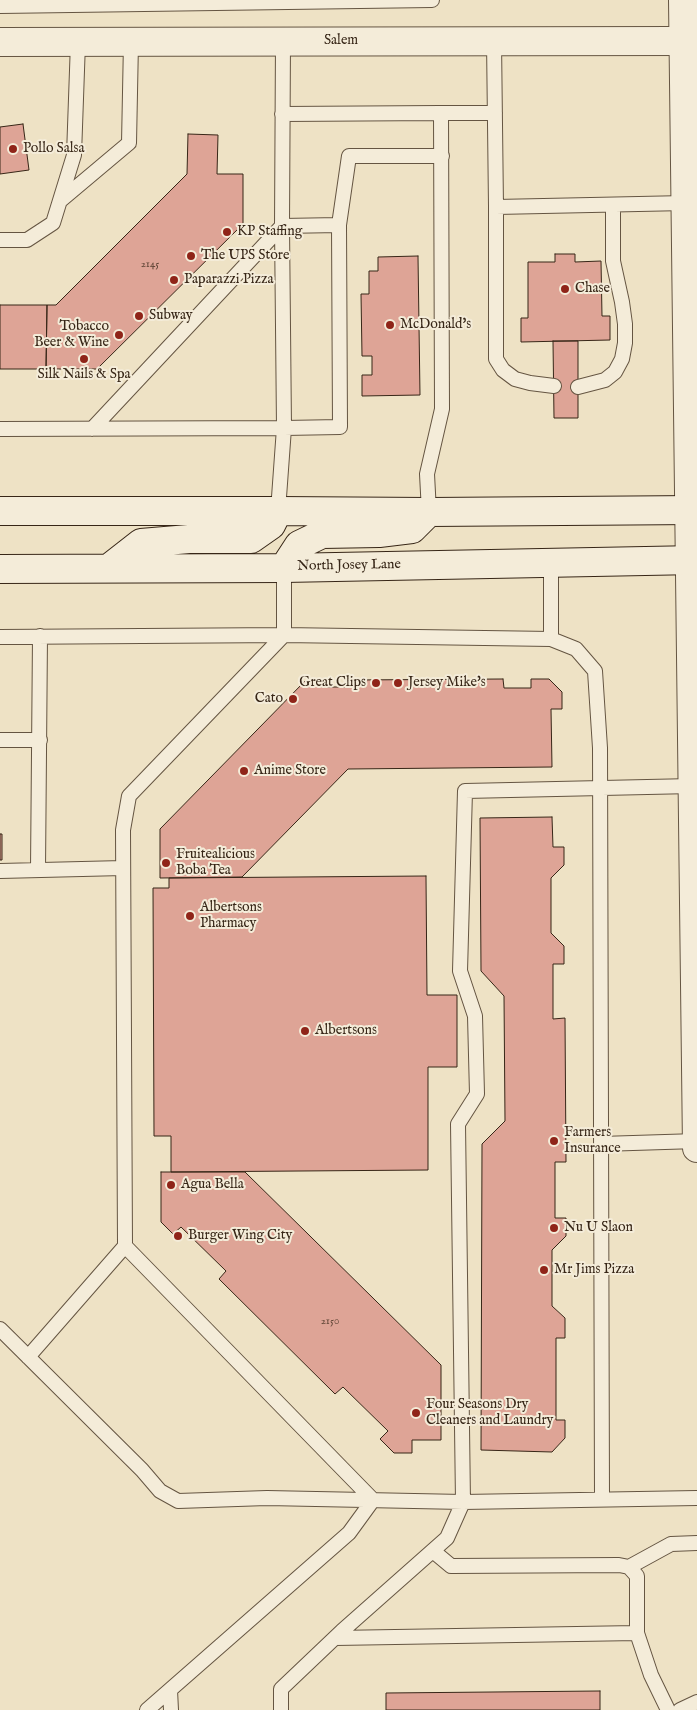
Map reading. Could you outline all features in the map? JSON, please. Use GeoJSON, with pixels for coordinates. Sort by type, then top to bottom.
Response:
{"type":"FeatureCollection","features":[{"type":"Feature","properties":{"kind":"street"},"geometry":{"type":"LineString","coordinates":[[684,0],[686,203],[692,295],[693,786],[697,1148]]}},
{"type":"Feature","properties":{"kind":"street","name":"Salem"},"geometry":{"type":"LineString","coordinates":[[0,42],[683,41]]}},
{"type":"Feature","properties":{"kind":"street"},"geometry":{"type":"LineString","coordinates":[[109,568],[141,543],[189,539],[251,539],[272,525],[278,510]]}},
{"type":"Feature","properties":{"kind":"street"},"geometry":{"type":"LineString","coordinates":[[0,511],[693,511]]}},
{"type":"Feature","properties":{"kind":"street"},"geometry":{"type":"LineString","coordinates":[[284,568],[299,545],[322,534],[379,533],[412,529],[429,512]]}},
{"type":"Feature","properties":{"kind":"street","name":"North Josey Lane"},"geometry":{"type":"LineString","coordinates":[[0,569],[284,568],[694,560]]}},
{"type":"Feature","properties":{"kind":"lane"},"geometry":{"type":"LineString","coordinates":[[0,6],[432,0]]}},
{"type":"Feature","properties":{"kind":"lane"},"geometry":{"type":"LineString","coordinates":[[278,510],[284,428],[283,41]]}},
{"type":"Feature","properties":{"kind":"lane"},"geometry":{"type":"LineString","coordinates":[[494,41],[496,359],[503,370],[515,379],[554,386]]}},
{"type":"Feature","properties":{"kind":"lane"},"geometry":{"type":"LineString","coordinates":[[0,240],[26,240],[53,223],[74,155],[78,42]]}},
{"type":"Feature","properties":{"kind":"lane"},"geometry":{"type":"LineString","coordinates":[[60,201],[129,143],[132,42]]}},
{"type":"Feature","properties":{"kind":"lane"},"geometry":{"type":"LineString","coordinates":[[429,512],[427,474],[442,409],[441,113]]}},
{"type":"Feature","properties":{"kind":"lane"},"geometry":{"type":"LineString","coordinates":[[282,114],[495,113]]}},
{"type":"Feature","properties":{"kind":"lane"},"geometry":{"type":"LineString","coordinates":[[0,429],[340,427],[339,224],[348,156],[442,156]]}},
{"type":"Feature","properties":{"kind":"lane"},"geometry":{"type":"LineString","coordinates":[[496,207],[686,203]]}},
{"type":"Feature","properties":{"kind":"lane"},"geometry":{"type":"LineString","coordinates":[[578,387],[605,380],[615,372],[624,351],[625,324],[614,261],[613,205]]}},
{"type":"Feature","properties":{"kind":"lane"},"geometry":{"type":"LineString","coordinates":[[92,429],[282,226],[339,224]]}},
{"type":"Feature","properties":{"kind":"lane"},"geometry":{"type":"LineString","coordinates":[[551,639],[552,562]]}},
{"type":"Feature","properties":{"kind":"lane"},"geometry":{"type":"LineString","coordinates":[[28,1357],[125,1246],[122,830],[129,796],[284,635],[284,568]]}},
{"type":"Feature","properties":{"kind":"lane"},"geometry":{"type":"LineString","coordinates":[[0,637],[284,635],[551,639],[576,649],[595,672],[600,748],[602,1499]]}},
{"type":"Feature","properties":{"kind":"lane"},"geometry":{"type":"LineString","coordinates":[[38,869],[40,636]]}},
{"type":"Feature","properties":{"kind":"lane"},"geometry":{"type":"LineString","coordinates":[[0,740],[40,740]]}},
{"type":"Feature","properties":{"kind":"lane"},"geometry":{"type":"LineString","coordinates":[[281,1710],[281,1689],[447,1538],[463,1502],[458,1124],[477,1094],[475,1016],[460,971],[465,791],[693,786]]}},
{"type":"Feature","properties":{"kind":"lane"},"geometry":{"type":"LineString","coordinates":[[0,871],[123,868]]}},
{"type":"Feature","properties":{"kind":"lane"},"geometry":{"type":"LineString","coordinates":[[601,1144],[697,1141]]}},
{"type":"Feature","properties":{"kind":"lane"},"geometry":{"type":"LineString","coordinates":[[125,1246],[373,1500]]}},
{"type":"Feature","properties":{"kind":"lane"},"geometry":{"type":"LineString","coordinates":[[0,1329],[142,1470],[160,1491],[178,1501],[268,1498],[463,1502],[697,1498]]}},
{"type":"Feature","properties":{"kind":"lane"},"geometry":{"type":"LineString","coordinates":[[147,1710],[349,1533],[373,1500]]}},
{"type":"Feature","properties":{"kind":"lane"},"geometry":{"type":"LineString","coordinates":[[629,1567],[671,1544],[697,1543]]}},
{"type":"Feature","properties":{"kind":"lane"},"geometry":{"type":"LineString","coordinates":[[433,1551],[451,1566],[620,1565],[629,1567],[637,1576],[637,1633],[651,1675],[668,1710]]}},
{"type":"Feature","properties":{"kind":"lane"},"geometry":{"type":"LineString","coordinates":[[335,1638],[637,1633]]}},
{"type":"Feature","properties":{"kind":"lane"},"geometry":{"type":"LineString","coordinates":[[170,1690],[171,1710]]}},
{"type":"Feature","properties":{"kind":"lane"},"geometry":{"type":"LineString","coordinates":[[680,1710],[697,1702]]}},
{"type":"Feature","properties":{"kind":"building","name":"Pollo Salsa"},"geometry":{"type":"Polygon","coordinates":[[[23,124],[29,170],[0,174],[0,127],[23,124]]]}},
{"type":"Feature","properties":{"kind":"building"},"geometry":{"type":"Polygon","coordinates":[[[188,134],[218,135],[217,174],[243,174],[243,224],[97,369],[46,369],[47,305],[56,305],[187,174],[188,134]]]}},
{"type":"Feature","properties":{"kind":"building","name":"Chase"},"geometry":{"type":"Polygon","coordinates":[[[555,254],[575,254],[575,262],[601,261],[602,316],[610,316],[610,340],[521,342],[521,318],[528,318],[528,262],[555,262],[555,254]]]}},
{"type":"Feature","properties":{"kind":"building","name":"McDonald's"},"geometry":{"type":"Polygon","coordinates":[[[418,256],[420,395],[362,396],[362,375],[372,375],[372,356],[362,356],[361,294],[369,294],[369,271],[378,271],[378,257],[418,256]]]}},
{"type":"Feature","properties":{"kind":"building"},"geometry":{"type":"Polygon","coordinates":[[[0,305],[47,305],[46,369],[0,369],[0,305]]]}},
{"type":"Feature","properties":{"kind":"building"},"geometry":{"type":"Polygon","coordinates":[[[553,341],[578,341],[578,418],[554,418],[553,341]]]}},
{"type":"Feature","properties":{"kind":"building"},"geometry":{"type":"Polygon","coordinates":[[[503,679],[504,688],[531,688],[531,679],[549,679],[562,692],[562,709],[551,709],[552,767],[348,769],[242,877],[160,878],[160,829],[305,681],[327,680],[327,687],[353,687],[353,680],[503,679]]]}},
{"type":"Feature","properties":{"kind":"building"},"geometry":{"type":"Polygon","coordinates":[[[552,817],[553,847],[564,847],[564,865],[551,878],[551,933],[564,946],[564,964],[553,964],[553,1019],[565,1018],[566,1162],[555,1162],[555,1218],[566,1218],[566,1236],[552,1250],[552,1306],[565,1318],[565,1338],[556,1338],[556,1420],[565,1420],[565,1438],[552,1452],[481,1450],[482,1144],[505,1121],[504,996],[481,971],[480,818],[552,817]]]}},
{"type":"Feature","properties":{"kind":"building"},"geometry":{"type":"Polygon","coordinates":[[[0,834],[2,834],[2,860],[0,860],[0,834]]]}},
{"type":"Feature","properties":{"kind":"building","name":"Albertsons"},"geometry":{"type":"Polygon","coordinates":[[[426,876],[427,995],[457,995],[457,1067],[428,1067],[428,1170],[171,1172],[171,1136],[154,1136],[153,888],[169,888],[169,878],[426,876]]]}},
{"type":"Feature","properties":{"kind":"building"},"geometry":{"type":"Polygon","coordinates":[[[161,1172],[245,1172],[441,1365],[441,1440],[412,1440],[412,1453],[394,1453],[380,1439],[388,1431],[343,1387],[335,1394],[219,1279],[226,1271],[181,1227],[173,1234],[161,1222],[161,1172]]]}},
{"type":"Feature","properties":{"kind":"building"},"geometry":{"type":"Polygon","coordinates":[[[600,1691],[600,1710],[386,1710],[386,1693],[600,1691]]]}},
{"type":"Feature","properties":{"kind":"place","name":"Pollo Salsa"},"geometry":{"type":"Point","coordinates":[13,149]}},
{"type":"Feature","properties":{"kind":"place","name":"KP Staffing"},"geometry":{"type":"Point","coordinates":[227,232]}},
{"type":"Feature","properties":{"kind":"place","name":"The UPS Store"},"geometry":{"type":"Point","coordinates":[191,256]}},
{"type":"Feature","properties":{"kind":"place","name":"Paparazzi Pizza"},"geometry":{"type":"Point","coordinates":[174,280]}},
{"type":"Feature","properties":{"kind":"place","name":"Chase"},"geometry":{"type":"Point","coordinates":[565,289]}},
{"type":"Feature","properties":{"kind":"place","name":"Subway"},"geometry":{"type":"Point","coordinates":[139,316]}},
{"type":"Feature","properties":{"kind":"place","name":"McDonald's"},"geometry":{"type":"Point","coordinates":[390,325]}},
{"type":"Feature","properties":{"kind":"place","name":"Tobacco Beer & Wine"},"geometry":{"type":"Point","coordinates":[119,335]}},
{"type":"Feature","properties":{"kind":"place","name":"Silk Nails & Spa"},"geometry":{"type":"Point","coordinates":[84,359]}},
{"type":"Feature","properties":{"kind":"place","name":"Great Clips"},"geometry":{"type":"Point","coordinates":[376,683]}},
{"type":"Feature","properties":{"kind":"place","name":"Jersey Mike's"},"geometry":{"type":"Point","coordinates":[398,683]}},
{"type":"Feature","properties":{"kind":"place","name":"Cato"},"geometry":{"type":"Point","coordinates":[293,699]}},
{"type":"Feature","properties":{"kind":"place","name":"Anime Store"},"geometry":{"type":"Point","coordinates":[244,771]}},
{"type":"Feature","properties":{"kind":"place","name":"Fruitealicious Boba Tea"},"geometry":{"type":"Point","coordinates":[166,863]}},
{"type":"Feature","properties":{"kind":"place","name":"Albertsons Pharmacy"},"geometry":{"type":"Point","coordinates":[190,916]}},
{"type":"Feature","properties":{"kind":"place","name":"Albertsons"},"geometry":{"type":"Point","coordinates":[305,1031]}},
{"type":"Feature","properties":{"kind":"place","name":"Farmers Insurance"},"geometry":{"type":"Point","coordinates":[554,1141]}},
{"type":"Feature","properties":{"kind":"place","name":"Agua Bella"},"geometry":{"type":"Point","coordinates":[171,1185]}},
{"type":"Feature","properties":{"kind":"place","name":"Nu U Slaon"},"geometry":{"type":"Point","coordinates":[554,1228]}},
{"type":"Feature","properties":{"kind":"place","name":"Burger Wing City"},"geometry":{"type":"Point","coordinates":[178,1236]}},
{"type":"Feature","properties":{"kind":"place","name":"Mr Jims Pizza"},"geometry":{"type":"Point","coordinates":[544,1270]}},
{"type":"Feature","properties":{"kind":"place","name":"Four Seasons Dry Cleaners and Laundry"},"geometry":{"type":"Point","coordinates":[416,1413]}}]}
